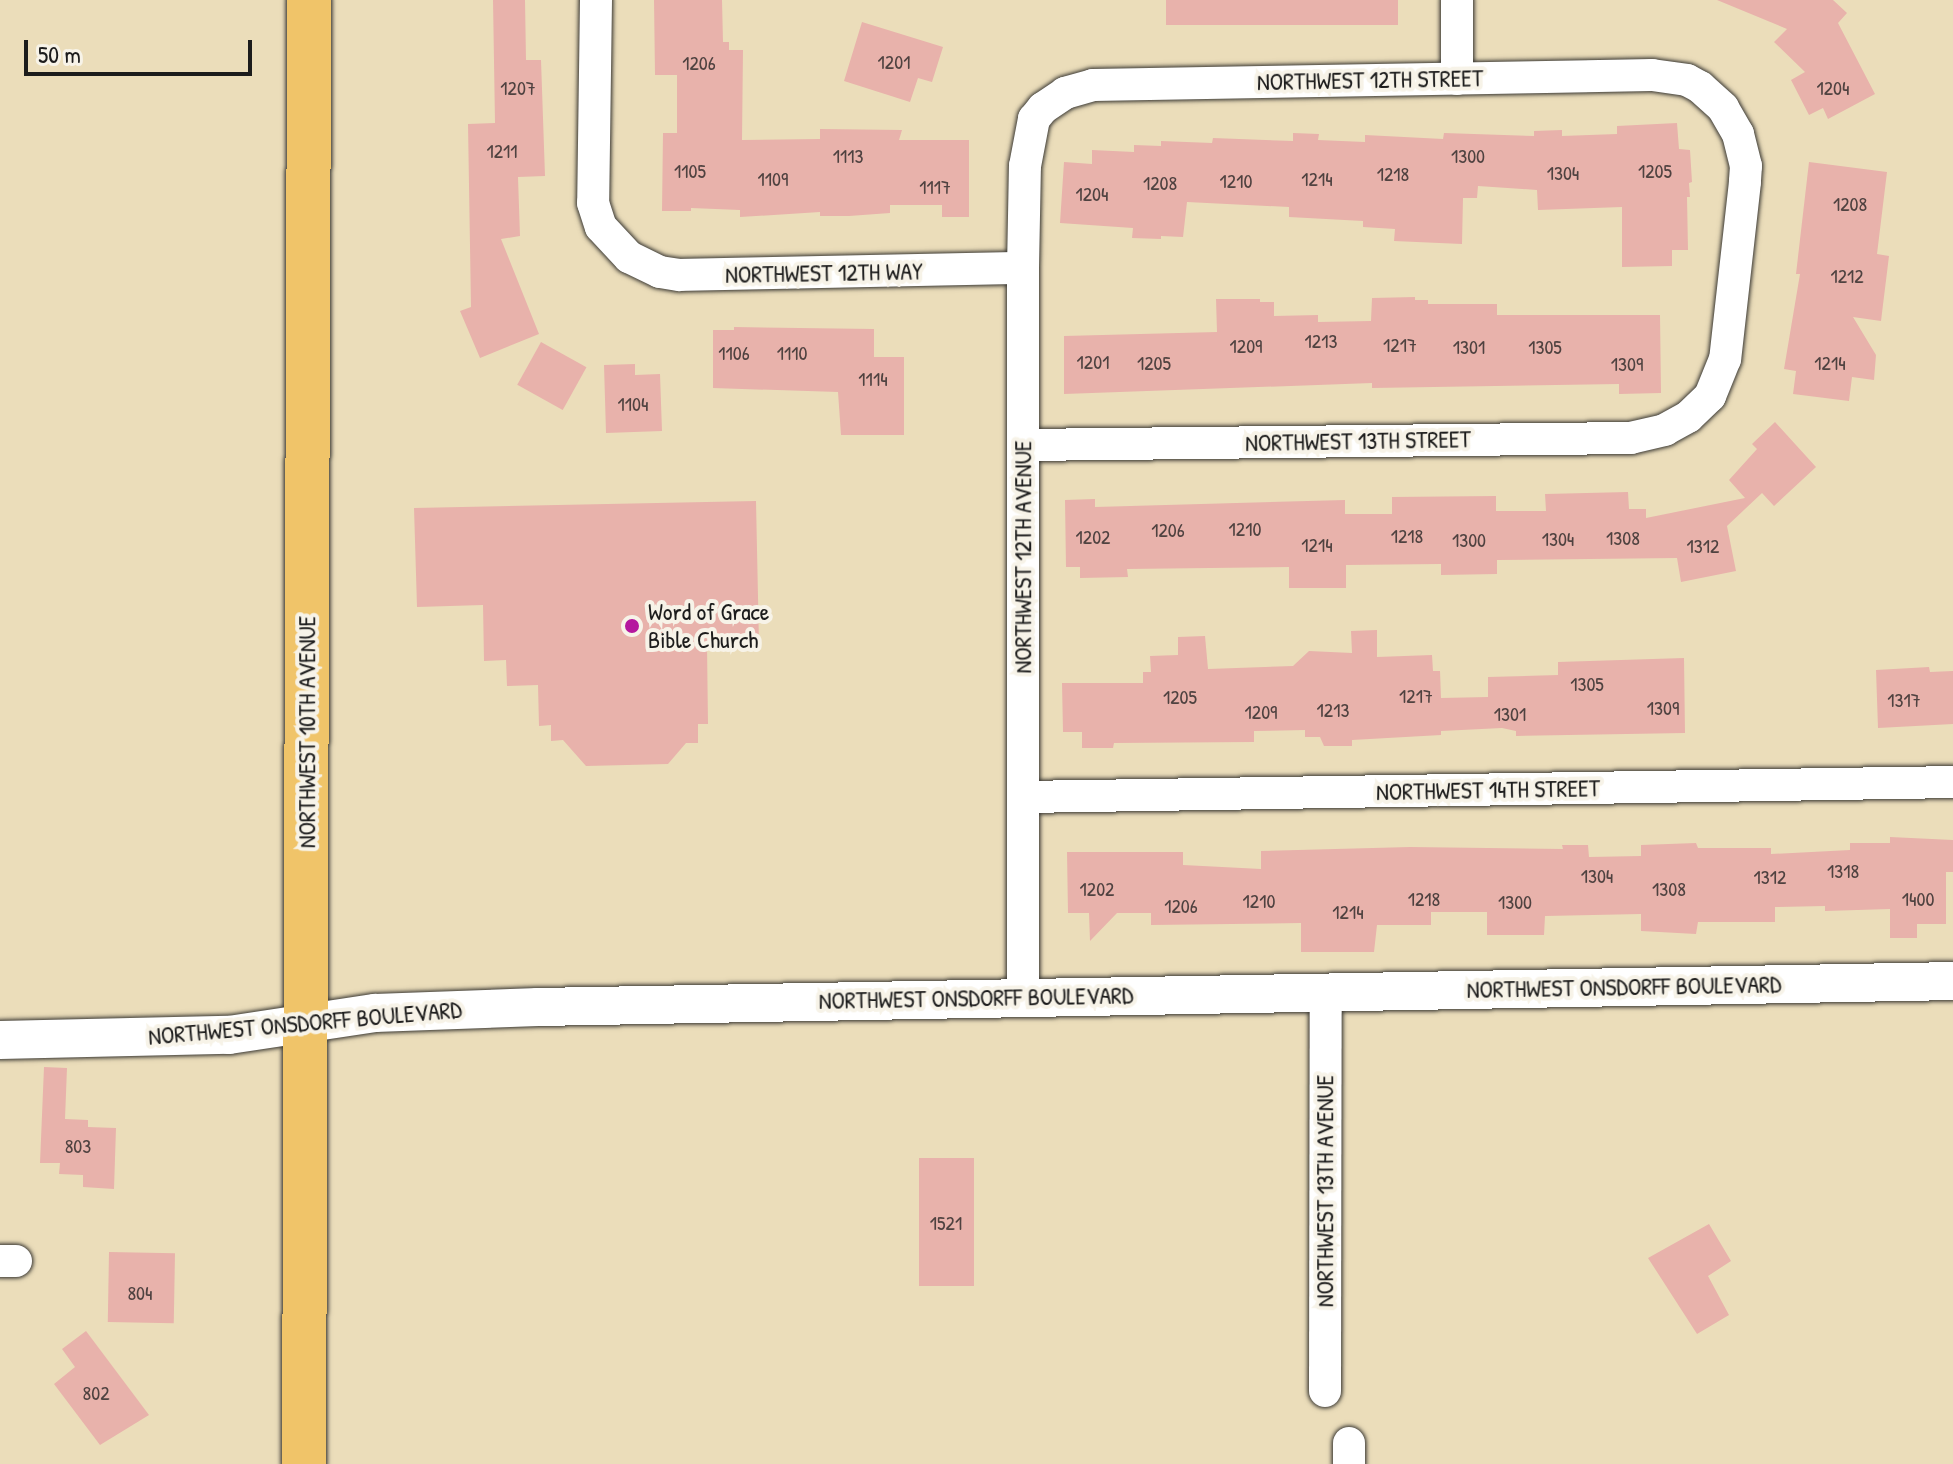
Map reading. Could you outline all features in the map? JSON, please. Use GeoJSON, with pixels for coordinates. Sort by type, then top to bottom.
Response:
{"type":"FeatureCollection","features":[{"type":"Feature","properties":{"kind":"main road","name":"NORTHWEST 10TH AVENUE"},"geometry":{"type":"LineString","coordinates":[[304,1464],[309,0]]}},
{"type":"Feature","properties":{"kind":"street","name":"NORTHWEST 12TH WAY"},"geometry":{"type":"LineString","coordinates":[[596,0],[593,203],[601,227],[629,257],[660,272],[680,275],[1023,268]]}},
{"type":"Feature","properties":{"kind":"street"},"geometry":{"type":"LineString","coordinates":[[1457,0],[1457,79]]}},
{"type":"Feature","properties":{"kind":"street","name":"NORTHWEST 12TH STREET"},"geometry":{"type":"LineString","coordinates":[[1034,119],[1043,108],[1065,93],[1093,85],[1652,75],[1687,80],[1712,97],[1732,121],[1746,166],[1725,359],[1710,396],[1688,417]]}},
{"type":"Feature","properties":{"kind":"street","name":"NORTHWEST 12TH AVENUE"},"geometry":{"type":"LineString","coordinates":[[1023,997],[1023,268],[1025,166],[1034,119]]}},
{"type":"Feature","properties":{"kind":"street","name":"NORTHWEST 13TH STREET"},"geometry":{"type":"LineString","coordinates":[[1023,445],[1631,438],[1665,430],[1688,417]]}},
{"type":"Feature","properties":{"kind":"street","name":"NORTHWEST 14TH STREET"},"geometry":{"type":"LineString","coordinates":[[1023,797],[1953,782]]}},
{"type":"Feature","properties":{"kind":"street","name":"NORTHWEST ONSDORFF BOULEVARD"},"geometry":{"type":"LineString","coordinates":[[0,1040],[229,1035],[375,1013],[508,1008],[1953,981]]}},
{"type":"Feature","properties":{"kind":"street","name":"NORTHWEST 13TH AVENUE"},"geometry":{"type":"LineString","coordinates":[[1325,1391],[1326,992]]}},
{"type":"Feature","properties":{"kind":"building"},"geometry":{"type":"Polygon","coordinates":[[[493,0],[525,0],[526,60],[541,60],[545,176],[518,177],[520,236],[501,239],[539,334],[480,358],[460,311],[471,307],[468,124],[495,123],[493,0]]]}},
{"type":"Feature","properties":{"kind":"building"},"geometry":{"type":"Polygon","coordinates":[[[654,0],[722,0],[723,42],[729,42],[729,50],[743,50],[742,140],[820,139],[820,129],[902,130],[899,140],[969,140],[969,217],[942,217],[942,205],[890,205],[890,213],[849,216],[820,216],[820,212],[740,217],[740,210],[691,208],[691,211],[662,211],[663,133],[677,133],[677,75],[655,75],[654,0]]]}},
{"type":"Feature","properties":{"kind":"building"},"geometry":{"type":"Polygon","coordinates":[[[1166,0],[1398,0],[1398,25],[1166,25],[1166,0]]]}},
{"type":"Feature","properties":{"kind":"building"},"geometry":{"type":"Polygon","coordinates":[[[1717,0],[1833,0],[1847,13],[1838,23],[1875,94],[1828,119],[1823,108],[1809,115],[1791,80],[1805,72],[1774,42],[1787,29],[1717,0]]]}},
{"type":"Feature","properties":{"kind":"building"},"geometry":{"type":"Polygon","coordinates":[[[862,22],[943,47],[932,82],[918,78],[910,102],[844,81],[862,22]]]}},
{"type":"Feature","properties":{"kind":"building"},"geometry":{"type":"Polygon","coordinates":[[[1677,123],[1679,149],[1690,150],[1692,182],[1689,183],[1690,197],[1687,197],[1688,250],[1672,250],[1672,266],[1622,267],[1622,207],[1538,210],[1537,190],[1478,186],[1477,198],[1463,198],[1462,244],[1394,241],[1395,229],[1363,227],[1363,221],[1289,217],[1289,207],[1187,202],[1183,237],[1161,236],[1161,239],[1132,238],[1133,228],[1060,223],[1064,162],[1092,164],[1092,150],[1134,152],[1134,145],[1161,146],[1161,141],[1212,143],[1213,138],[1293,141],[1293,133],[1319,134],[1318,140],[1365,142],[1365,135],[1443,139],[1444,133],[1534,136],[1534,131],[1562,130],[1562,136],[1617,134],[1617,126],[1677,123]]]}},
{"type":"Feature","properties":{"kind":"building"},"geometry":{"type":"Polygon","coordinates":[[[1809,162],[1887,172],[1877,254],[1889,256],[1881,321],[1853,317],[1876,355],[1874,380],[1852,377],[1849,401],[1793,394],[1796,371],[1784,369],[1800,274],[1796,274],[1809,162]]]}},
{"type":"Feature","properties":{"kind":"building"},"geometry":{"type":"Polygon","coordinates":[[[1415,297],[1415,300],[1428,300],[1428,304],[1497,304],[1497,315],[1660,315],[1661,393],[1619,394],[1619,384],[1372,388],[1372,383],[1064,394],[1064,336],[1217,332],[1216,299],[1274,302],[1274,316],[1318,315],[1318,322],[1371,321],[1372,298],[1415,297]]]}},
{"type":"Feature","properties":{"kind":"building"},"geometry":{"type":"Polygon","coordinates":[[[734,327],[874,329],[874,357],[904,357],[904,435],[841,435],[838,392],[713,388],[713,330],[734,330],[734,327]]]}},
{"type":"Feature","properties":{"kind":"building"},"geometry":{"type":"Polygon","coordinates":[[[541,342],[586,367],[563,410],[517,385],[541,342]]]}},
{"type":"Feature","properties":{"kind":"building"},"geometry":{"type":"Polygon","coordinates":[[[635,364],[635,375],[660,374],[662,431],[606,433],[604,365],[635,364]]]}},
{"type":"Feature","properties":{"kind":"building"},"geometry":{"type":"Polygon","coordinates":[[[1775,422],[1816,467],[1774,506],[1762,493],[1727,526],[1736,571],[1681,582],[1677,558],[1497,560],[1497,574],[1441,575],[1441,564],[1346,565],[1346,588],[1289,588],[1289,567],[1127,569],[1128,577],[1080,578],[1080,567],[1066,567],[1065,500],[1095,499],[1095,507],[1345,500],[1345,514],[1392,514],[1392,497],[1496,496],[1496,511],[1546,511],[1545,494],[1628,492],[1629,509],[1646,509],[1646,518],[1745,498],[1729,480],[1757,449],[1752,444],[1775,422]]]}},
{"type":"Feature","properties":{"kind":"building","name":"Word of Grace Bible Church"},"geometry":{"type":"Polygon","coordinates":[[[756,501],[759,644],[707,645],[708,724],[698,724],[698,743],[686,743],[668,764],[586,766],[563,740],[551,741],[551,725],[539,726],[538,685],[507,686],[506,660],[484,661],[483,605],[417,607],[414,508],[756,501]]]}},
{"type":"Feature","properties":{"kind":"building"},"geometry":{"type":"Polygon","coordinates":[[[1377,630],[1377,657],[1432,655],[1433,671],[1440,671],[1441,698],[1488,697],[1488,677],[1558,675],[1558,662],[1684,658],[1685,733],[1516,736],[1516,731],[1502,728],[1352,740],[1352,746],[1324,746],[1320,737],[1305,737],[1305,730],[1254,731],[1254,742],[1114,743],[1113,748],[1082,748],[1082,732],[1063,732],[1062,683],[1143,683],[1143,672],[1151,672],[1150,656],[1178,655],[1178,637],[1205,636],[1208,669],[1293,666],[1309,651],[1352,653],[1351,631],[1377,630]]]}},
{"type":"Feature","properties":{"kind":"building"},"geometry":{"type":"Polygon","coordinates":[[[1929,667],[1930,672],[1953,671],[1953,724],[1878,728],[1876,670],[1929,667]]]}},
{"type":"Feature","properties":{"kind":"building"},"geometry":{"type":"Polygon","coordinates":[[[1890,837],[1953,840],[1953,872],[1946,872],[1946,924],[1917,924],[1917,938],[1890,938],[1890,909],[1825,911],[1825,906],[1775,907],[1775,922],[1698,922],[1696,934],[1641,931],[1641,914],[1545,916],[1544,935],[1487,935],[1487,912],[1431,912],[1431,925],[1377,925],[1374,952],[1301,952],[1301,923],[1151,925],[1151,913],[1117,913],[1090,941],[1089,913],[1068,913],[1067,852],[1183,852],[1183,865],[1261,869],[1261,851],[1410,847],[1563,849],[1562,845],[1588,845],[1589,857],[1641,856],[1641,845],[1696,843],[1698,848],[1771,848],[1771,854],[1850,850],[1850,843],[1890,843],[1890,837]]]}},
{"type":"Feature","properties":{"kind":"building"},"geometry":{"type":"Polygon","coordinates":[[[44,1067],[67,1068],[65,1119],[88,1120],[88,1127],[116,1128],[114,1189],[83,1187],[83,1175],[59,1174],[60,1163],[40,1163],[44,1067]]]}},
{"type":"Feature","properties":{"kind":"building"},"geometry":{"type":"Polygon","coordinates":[[[919,1158],[974,1158],[974,1286],[919,1286],[919,1158]]]}},
{"type":"Feature","properties":{"kind":"building"},"geometry":{"type":"Polygon","coordinates":[[[1709,1224],[1731,1261],[1708,1276],[1729,1315],[1697,1334],[1648,1258],[1709,1224]]]}},
{"type":"Feature","properties":{"kind":"building"},"geometry":{"type":"Polygon","coordinates":[[[109,1252],[175,1253],[174,1323],[108,1322],[109,1252]]]}},
{"type":"Feature","properties":{"kind":"building"},"geometry":{"type":"Polygon","coordinates":[[[86,1331],[149,1415],[100,1445],[54,1384],[75,1367],[62,1349],[86,1331]]]}},
{"type":"Feature","properties":{"kind":"place","name":"Word of Grace Bible Church"},"geometry":{"type":"Point","coordinates":[632,626]}}]}
